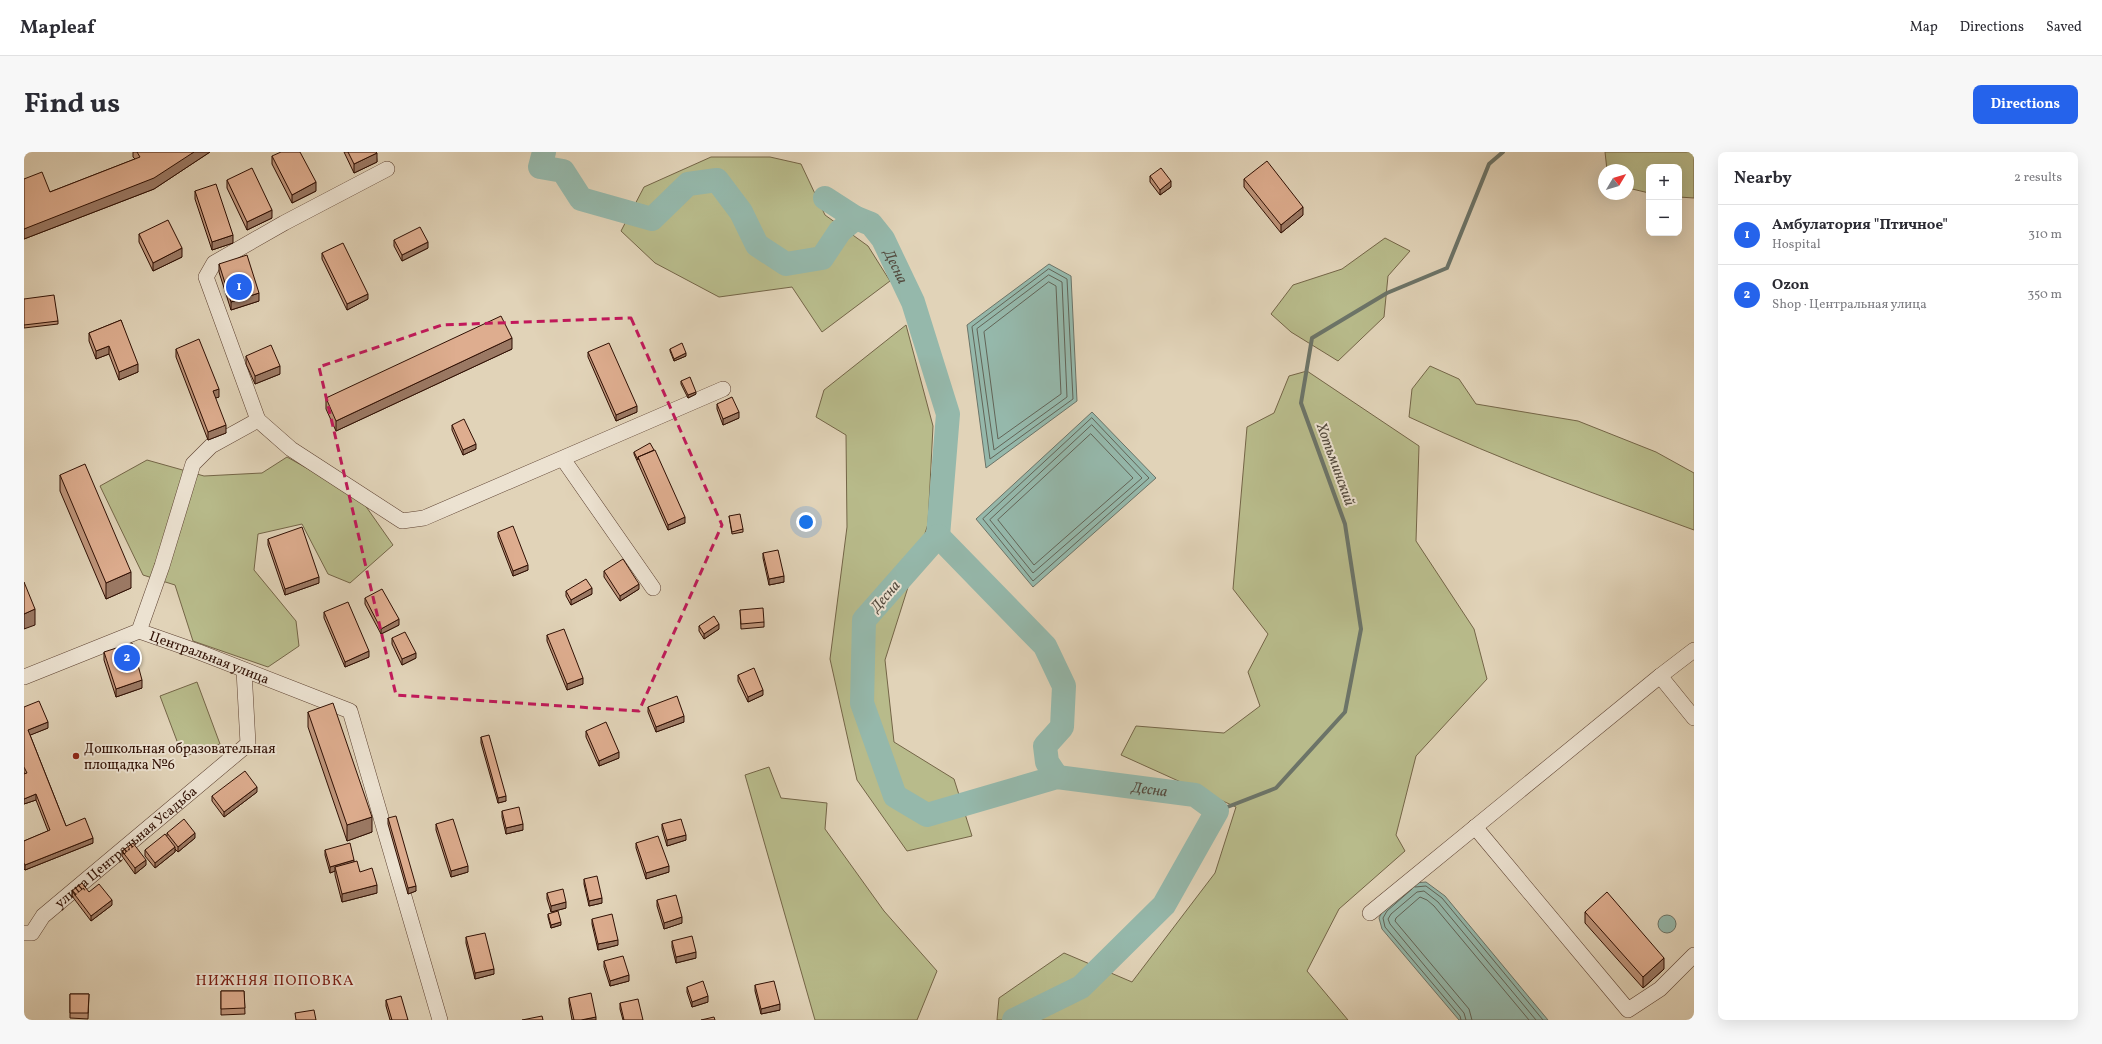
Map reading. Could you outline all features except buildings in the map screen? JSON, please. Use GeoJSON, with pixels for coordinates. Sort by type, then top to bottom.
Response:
{"type":"FeatureCollection","features":[{"type":"Feature","properties":{"kind":"street"},"geometry":{"type":"LineString","coordinates":[[387,169],[284,223],[214,263],[206,277],[258,420],[291,449],[402,521],[424,518],[723,389]]}},
{"type":"Feature","properties":{"kind":"street"},"geometry":{"type":"LineString","coordinates":[[139,631],[162,566],[192,464],[211,446],[258,420]]}},
{"type":"Feature","properties":{"kind":"street"},"geometry":{"type":"LineString","coordinates":[[563,458],[653,588]]}},
{"type":"Feature","properties":{"kind":"street","name":"Центральная улица"},"geometry":{"type":"LineString","coordinates":[[24,677],[139,631],[350,711],[440,1020]]}},
{"type":"Feature","properties":{"kind":"street"},"geometry":{"type":"LineString","coordinates":[[1370,913],[1660,676],[1694,650]]}},
{"type":"Feature","properties":{"kind":"street","name":"улица Центральная Усадьба"},"geometry":{"type":"LineString","coordinates":[[24,933],[32,933],[43,916],[248,744],[244,670]]}},
{"type":"Feature","properties":{"kind":"street"},"geometry":{"type":"LineString","coordinates":[[1660,676],[1694,718]]}},
{"type":"Feature","properties":{"kind":"street"},"geometry":{"type":"LineString","coordinates":[[1476,827],[1628,1010],[1660,989],[1694,955]]}},
{"type":"Feature","properties":{"kind":"highlighted area"},"geometry":{"type":"Polygon","coordinates":[[[631,318],[722,525],[639,711],[396,695],[319,367],[442,325],[631,318]]]}},
{"type":"Feature","properties":{"kind":"green space"},"geometry":{"type":"Polygon","coordinates":[[[1605,152],[1694,152],[1694,198],[1682,197],[1682,164],[1646,164],[1646,192],[1634,189],[1634,164],[1606,164],[1605,152]]]}},
{"type":"Feature","properties":{"kind":"green space"},"geometry":{"type":"Polygon","coordinates":[[[711,157],[770,157],[801,164],[825,215],[868,246],[890,281],[822,332],[792,287],[719,297],[655,263],[621,231],[644,187],[711,157]]]}},
{"type":"Feature","properties":{"kind":"green space"},"geometry":{"type":"Polygon","coordinates":[[[1385,238],[1410,251],[1388,276],[1384,317],[1338,361],[1291,332],[1271,314],[1293,285],[1342,269],[1385,238]]]}},
{"type":"Feature","properties":{"kind":"green space"},"geometry":{"type":"Polygon","coordinates":[[[906,325],[933,426],[928,524],[885,660],[894,742],[954,779],[972,836],[907,851],[857,780],[830,659],[847,527],[846,435],[816,417],[824,390],[906,325]]]}},
{"type":"Feature","properties":{"kind":"green space"},"geometry":{"type":"Polygon","coordinates":[[[1430,366],[1459,379],[1476,404],[1578,421],[1656,452],[1694,473],[1694,530],[1515,463],[1409,417],[1412,389],[1430,366]]]}},
{"type":"Feature","properties":{"kind":"green space"},"geometry":{"type":"Polygon","coordinates":[[[1307,371],[1419,446],[1416,541],[1474,629],[1487,679],[1416,756],[1396,835],[1405,851],[1339,909],[1307,971],[1348,1020],[997,1020],[999,998],[1064,953],[1132,982],[1215,873],[1236,807],[1121,755],[1136,726],[1224,733],[1260,706],[1248,672],[1268,634],[1233,589],[1247,427],[1274,413],[1289,376],[1307,371]]]}},
{"type":"Feature","properties":{"kind":"green space"},"geometry":{"type":"Polygon","coordinates":[[[287,457],[360,498],[393,545],[350,583],[328,574],[302,524],[258,534],[254,570],[296,621],[299,646],[268,667],[193,641],[175,585],[143,575],[100,486],[147,460],[204,476],[262,473],[287,457]]]}},
{"type":"Feature","properties":{"kind":"green space"},"geometry":{"type":"Polygon","coordinates":[[[197,682],[220,744],[183,757],[160,696],[197,682]]]}},
{"type":"Feature","properties":{"kind":"green space"},"geometry":{"type":"Polygon","coordinates":[[[769,767],[781,798],[827,803],[825,829],[884,911],[937,971],[917,1020],[815,1020],[745,775],[769,767]]]}},
{"type":"Feature","properties":{"kind":"water"},"geometry":{"type":"Polygon","coordinates":[[[1049,264],[1071,276],[1077,401],[986,468],[967,325],[1049,264]]]}},
{"type":"Feature","properties":{"kind":"water"},"geometry":{"type":"Polygon","coordinates":[[[1092,412],[1156,478],[1033,587],[976,519],[1092,412]]]}},
{"type":"Feature","properties":{"kind":"water"},"geometry":{"type":"Polygon","coordinates":[[[1426,882],[1445,896],[1548,1020],[1459,1020],[1382,929],[1379,918],[1384,908],[1414,883],[1426,882]]]}},
{"type":"Feature","properties":{"kind":"water"},"geometry":{"type":"Polygon","coordinates":[[[1667,915],[1673,918],[1676,924],[1673,930],[1667,933],[1661,930],[1658,924],[1661,918],[1667,915]]]}},
{"type":"Feature","properties":{"kind":"waterway","name":"Десна"},"geometry":{"type":"LineString","coordinates":[[544,152],[540,167],[563,171],[581,199],[652,219],[688,184],[717,180],[741,212],[757,245],[786,264],[822,258],[840,231],[856,218],[871,224],[883,239],[913,302],[948,414],[938,536],[864,620],[862,703],[895,796],[927,815],[1057,777],[1195,795],[1217,811],[1164,905],[1081,987],[1014,1020]]}},
{"type":"Feature","properties":{"kind":"waterway","name":"Хотьминский"},"geometry":{"type":"LineString","coordinates":[[1217,811],[1276,788],[1345,712],[1361,629],[1345,524],[1301,403],[1312,338],[1387,293],[1447,268],[1489,164],[1503,152]]}},
{"type":"Feature","properties":{"kind":"waterway"},"geometry":{"type":"LineString","coordinates":[[825,198],[856,218]]}},
{"type":"Feature","properties":{"kind":"waterway"},"geometry":{"type":"LineString","coordinates":[[938,536],[1045,646],[1064,686],[1062,727],[1045,746],[1047,762],[1057,777]]}},
{"type":"Feature","properties":{"kind":"place","name":"Амбулатория \"Птичное\""},"geometry":{"type":"Point","coordinates":[239,287]}},
{"type":"Feature","properties":{"kind":"place","name":"Ozon"},"geometry":{"type":"Point","coordinates":[127,658]}},
{"type":"Feature","properties":{"kind":"place","name":"Дошкольная образовательная площадка №6"},"geometry":{"type":"Point","coordinates":[76,756]}},
{"type":"Feature","properties":{"kind":"district","name":"НИЖНЯЯ ПОПОВКА"},"geometry":{"type":"Point","coordinates":[275,980]}}]}
